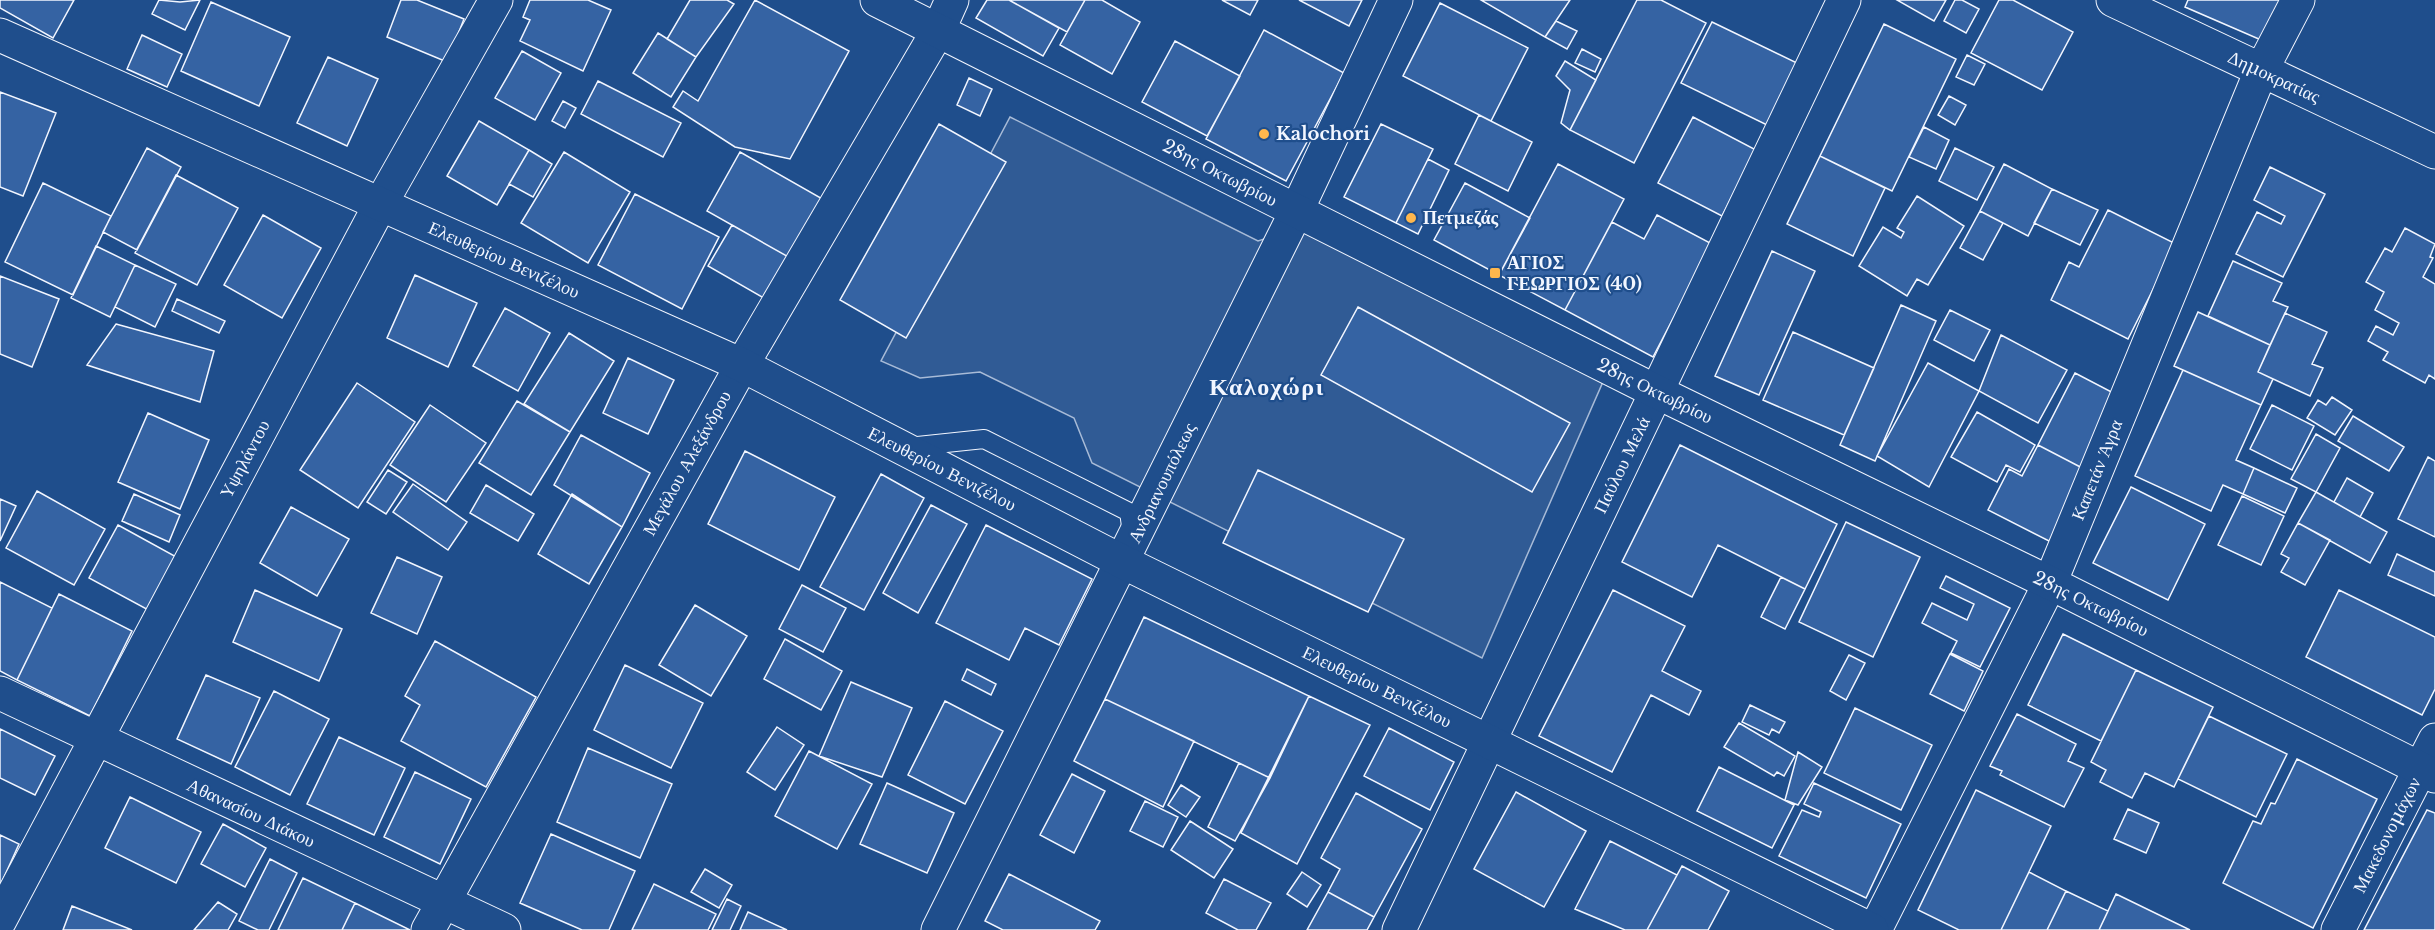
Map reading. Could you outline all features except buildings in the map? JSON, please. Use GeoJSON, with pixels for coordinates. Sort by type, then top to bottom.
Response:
{"type":"FeatureCollection","features":[{"type":"Feature","properties":{"kind":"street","name":"Υψηλάντου"},"geometry":{"type":"LineString","coordinates":[[0,920],[380,205],[496,0]]}},
{"type":"Feature","properties":{"kind":"street","name":"28ης Οκτωβρίου"},"geometry":{"type":"LineString","coordinates":[[877,0],[939,29],[1296,212],[1657,392],[2050,583],[2428,772]]}},
{"type":"Feature","properties":{"kind":"street","name":"Μεγάλου Αλεξάνδρου"},"geometry":{"type":"LineString","coordinates":[[435,916],[742,365],[939,29],[952,0]]}},
{"type":"Feature","properties":{"kind":"street","name":"Ανδριανουπόλεως"},"geometry":{"type":"LineString","coordinates":[[938,930],[1131,558],[1396,0]]}},
{"type":"Feature","properties":{"kind":"street","name":"Παύλου Μελά"},"geometry":{"type":"LineString","coordinates":[[1399,930],[1844,0]]}},
{"type":"Feature","properties":{"kind":"street","name":"Δημοκρατίας"},"geometry":{"type":"LineString","coordinates":[[2113,0],[2435,152]]}},
{"type":"Feature","properties":{"kind":"street","name":"Καπετάν Άγρα"},"geometry":{"type":"LineString","coordinates":[[1873,930],[2050,583],[2261,71],[2298,0]]}},
{"type":"Feature","properties":{"kind":"street","name":"Ελευθερίου Βενιζέλου"},"geometry":{"type":"LineString","coordinates":[[0,35],[742,365],[900,447],[1131,558],[1489,742],[1873,930]]}},
{"type":"Feature","properties":{"kind":"street","name":"Αθανασίου Διάκου"},"geometry":{"type":"LineString","coordinates":[[0,693],[96,739],[435,916],[504,930]]}},
{"type":"Feature","properties":{"kind":"street","name":"Μακεδονομάχων"},"geometry":{"type":"LineString","coordinates":[[2338,930],[2428,772],[2435,740]]}},
{"type":"Feature","properties":{"kind":"lane"},"geometry":{"type":"LineString","coordinates":[[900,447],[984,439],[1130,512],[1131,558]]}},
{"type":"Feature","properties":{"kind":"shaded area"},"geometry":{"type":"Polygon","coordinates":[[[1010,117],[1258,241],[1305,226],[1609,368],[1482,658],[1092,463],[1074,418],[980,372],[920,378],[881,361],[1010,117]]]}},
{"type":"Feature","properties":{"kind":"place","name":"Kalochori"},"geometry":{"type":"Point","coordinates":[1264,134]}},
{"type":"Feature","properties":{"kind":"place","name":"Πετμεζάς"},"geometry":{"type":"Point","coordinates":[1411,218]}},
{"type":"Feature","properties":{"kind":"place","name":"ΑΓΙΟΣ ΓΕΩΡΓΙΟΣ (40)"},"geometry":{"type":"Point","coordinates":[1495,273]}},
{"type":"Feature","properties":{"kind":"district","name":"Καλοχώρι"},"geometry":{"type":"Point","coordinates":[1267,387]}}]}
